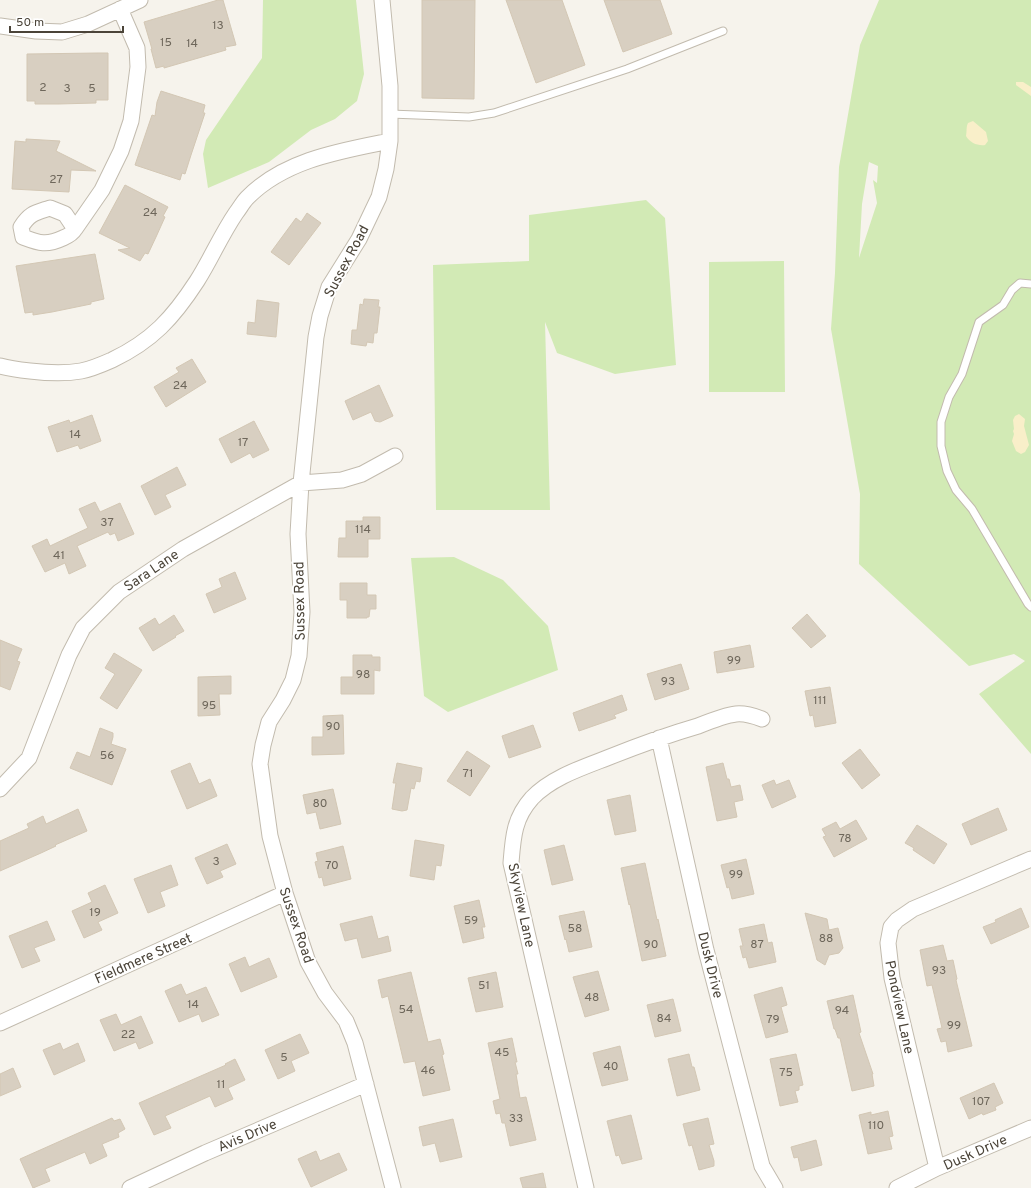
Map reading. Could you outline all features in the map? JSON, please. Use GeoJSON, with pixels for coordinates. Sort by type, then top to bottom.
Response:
{"type":"FeatureCollection","features":[{"type":"Feature","properties":{"kind":"street"},"geometry":{"type":"LineString","coordinates":[[0,26],[36,31],[62,32],[88,24],[140,0]]}},
{"type":"Feature","properties":{"kind":"street","name":"Sussex Road"},"geometry":{"type":"LineString","coordinates":[[382,0],[390,86],[390,141],[386,169],[380,197],[359,239],[328,287],[320,316],[316,337],[301,483],[298,534],[302,612],[299,656],[293,680],[283,700],[269,722],[260,764],[270,836],[285,893],[308,962],[325,993],[346,1021],[355,1043],[393,1188]]}},
{"type":"Feature","properties":{"kind":"street"},"geometry":{"type":"LineString","coordinates":[[75,229],[102,190],[121,151],[131,121],[138,68],[137,48],[120,9]]}},
{"type":"Feature","properties":{"kind":"street"},"geometry":{"type":"LineString","coordinates":[[0,366],[48,373],[81,371],[104,364],[129,352],[151,337],[175,313],[197,280],[225,229],[246,199],[273,176],[302,162],[343,150],[390,141]]}},
{"type":"Feature","properties":{"kind":"street","name":"Sara Lane"},"geometry":{"type":"LineString","coordinates":[[0,789],[28,758],[69,655],[83,628],[119,592],[183,549],[301,483],[342,480],[362,474],[395,456]]}},
{"type":"Feature","properties":{"kind":"street","name":"Skyview Lane"},"geometry":{"type":"LineString","coordinates":[[586,1188],[511,862],[513,837],[517,822],[523,810],[533,797],[551,783],[582,768],[660,738],[736,714],[750,715],[762,719]]}},
{"type":"Feature","properties":{"kind":"street","name":"Dusk Drive"},"geometry":{"type":"LineString","coordinates":[[660,738],[706,950],[762,1166],[775,1188]]}},
{"type":"Feature","properties":{"kind":"street","name":"Pondview Lane"},"geometry":{"type":"LineString","coordinates":[[937,1168],[892,978],[888,943],[891,927],[897,920],[913,909],[1031,858]]}},
{"type":"Feature","properties":{"kind":"street","name":"Fieldmere Street"},"geometry":{"type":"LineString","coordinates":[[0,1022],[285,893]]}},
{"type":"Feature","properties":{"kind":"street","name":"Avis Drive"},"geometry":{"type":"LineString","coordinates":[[130,1188],[205,1153],[366,1084]]}},
{"type":"Feature","properties":{"kind":"street","name":"Dusk Drive"},"geometry":{"type":"LineString","coordinates":[[897,1188],[937,1168],[1031,1128]]}},
{"type":"Feature","properties":{"kind":"lane"},"geometry":{"type":"LineString","coordinates":[[390,114],[469,117],[494,113],[627,69],[723,31]]}},
{"type":"Feature","properties":{"kind":"lane"},"geometry":{"type":"LineString","coordinates":[[1031,284],[1020,283],[1012,290],[1003,305],[979,322],[962,374],[949,397],[941,422],[941,446],[947,471],[956,490],[972,509],[1031,607]]}},
{"type":"Feature","properties":{"kind":"green space"},"geometry":{"type":"Polygon","coordinates":[[[263,0],[356,0],[364,74],[357,101],[335,119],[311,130],[269,162],[208,188],[203,154],[206,140],[262,58],[263,0]]]}},
{"type":"Feature","properties":{"kind":"green space"},"geometry":{"type":"Polygon","coordinates":[[[879,0],[1031,0],[1031,754],[979,694],[1025,661],[1014,654],[969,666],[859,564],[860,494],[831,329],[835,273],[839,167],[860,45],[879,0]],[[869,162],[862,204],[859,258],[877,203],[873,180],[877,183],[878,166],[869,162]]]}},
{"type":"Feature","properties":{"kind":"green space"},"geometry":{"type":"Polygon","coordinates":[[[646,200],[665,218],[676,365],[615,374],[557,353],[545,322],[550,510],[436,510],[433,265],[529,261],[529,215],[646,200]]]}},
{"type":"Feature","properties":{"kind":"green space"},"geometry":{"type":"Polygon","coordinates":[[[784,261],[785,392],[709,392],[709,262],[784,261]]]}},
{"type":"Feature","properties":{"kind":"green space"},"geometry":{"type":"Polygon","coordinates":[[[454,557],[503,580],[548,626],[558,670],[448,712],[424,696],[411,558],[454,557]]]}},
{"type":"Feature","properties":{"kind":"sand"},"geometry":{"type":"Polygon","coordinates":[[[1016,82],[1023,82],[1031,87],[1031,96],[1016,85],[1016,82]]]}},
{"type":"Feature","properties":{"kind":"sand"},"geometry":{"type":"Polygon","coordinates":[[[973,121],[986,132],[988,141],[985,145],[974,144],[966,136],[968,123],[973,121]]]}},
{"type":"Feature","properties":{"kind":"sand"},"geometry":{"type":"Polygon","coordinates":[[[1019,414],[1025,419],[1024,426],[1029,445],[1025,452],[1021,454],[1016,451],[1012,441],[1014,434],[1013,420],[1015,416],[1019,414]]]}},
{"type":"Feature","properties":{"kind":"building"},"geometry":{"type":"Polygon","coordinates":[[[218,0],[223,0],[236,45],[225,47],[226,50],[164,68],[164,66],[156,68],[144,22],[218,0]]]}},
{"type":"Feature","properties":{"kind":"building"},"geometry":{"type":"Polygon","coordinates":[[[422,0],[475,0],[474,99],[422,98],[422,0]]]}},
{"type":"Feature","properties":{"kind":"building"},"geometry":{"type":"Polygon","coordinates":[[[506,0],[562,0],[585,65],[536,83],[506,0]]]}},
{"type":"Feature","properties":{"kind":"building"},"geometry":{"type":"Polygon","coordinates":[[[604,0],[660,0],[672,34],[623,52],[604,0]]]}},
{"type":"Feature","properties":{"kind":"building"},"geometry":{"type":"Polygon","coordinates":[[[108,53],[108,100],[96,100],[96,103],[58,104],[35,104],[35,101],[27,101],[27,54],[108,53]]]}},
{"type":"Feature","properties":{"kind":"building"},"geometry":{"type":"Polygon","coordinates":[[[161,91],[205,105],[203,113],[205,113],[185,174],[182,173],[180,180],[135,165],[152,115],[155,116],[157,102],[161,91]]]}},
{"type":"Feature","properties":{"kind":"building"},"geometry":{"type":"Polygon","coordinates":[[[26,139],[60,141],[56,151],[96,171],[71,170],[69,192],[12,189],[15,141],[26,142],[26,139]]]}},
{"type":"Feature","properties":{"kind":"building"},"geometry":{"type":"Polygon","coordinates":[[[125,185],[168,207],[148,254],[145,253],[140,261],[118,250],[130,248],[99,233],[125,185]]]}},
{"type":"Feature","properties":{"kind":"building"},"geometry":{"type":"Polygon","coordinates":[[[307,213],[321,223],[289,265],[271,252],[296,218],[301,222],[307,213]]]}},
{"type":"Feature","properties":{"kind":"building"},"geometry":{"type":"Polygon","coordinates":[[[95,254],[104,299],[91,302],[91,304],[52,312],[33,315],[33,312],[25,313],[16,266],[95,254]]]}},
{"type":"Feature","properties":{"kind":"building"},"geometry":{"type":"Polygon","coordinates":[[[364,299],[379,300],[378,307],[380,307],[377,333],[374,333],[373,343],[367,342],[366,346],[351,344],[352,330],[357,330],[360,304],[363,305],[364,299]]]}},
{"type":"Feature","properties":{"kind":"building"},"geometry":{"type":"Polygon","coordinates":[[[257,300],[279,303],[276,337],[247,334],[248,322],[255,323],[257,300]]]}},
{"type":"Feature","properties":{"kind":"building"},"geometry":{"type":"Polygon","coordinates":[[[192,359],[206,382],[166,407],[154,387],[179,372],[176,368],[192,359]]]}},
{"type":"Feature","properties":{"kind":"building"},"geometry":{"type":"Polygon","coordinates":[[[379,385],[393,416],[380,422],[375,421],[371,412],[353,420],[345,401],[379,385]]]}},
{"type":"Feature","properties":{"kind":"building"},"geometry":{"type":"Polygon","coordinates":[[[92,415],[101,441],[80,449],[78,445],[57,452],[48,427],[69,420],[70,423],[92,415]]]}},
{"type":"Feature","properties":{"kind":"building"},"geometry":{"type":"Polygon","coordinates":[[[254,421],[269,450],[253,458],[250,453],[231,463],[219,439],[254,421]]]}},
{"type":"Feature","properties":{"kind":"building"},"geometry":{"type":"Polygon","coordinates":[[[177,467],[186,485],[165,495],[171,507],[155,515],[141,486],[177,467]]]}},
{"type":"Feature","properties":{"kind":"building"},"geometry":{"type":"Polygon","coordinates":[[[95,502],[100,512],[120,503],[134,534],[118,541],[115,533],[110,535],[108,532],[77,546],[86,566],[69,574],[65,563],[45,572],[32,546],[47,539],[50,546],[88,528],[79,509],[95,502]]]}},
{"type":"Feature","properties":{"kind":"building"},"geometry":{"type":"Polygon","coordinates":[[[363,517],[380,517],[380,539],[368,539],[368,557],[338,557],[339,538],[346,538],[346,521],[363,521],[363,517]]]}},
{"type":"Feature","properties":{"kind":"building"},"geometry":{"type":"Polygon","coordinates":[[[235,572],[246,599],[214,613],[206,594],[222,587],[219,579],[235,572]]]}},
{"type":"Feature","properties":{"kind":"building"},"geometry":{"type":"Polygon","coordinates":[[[340,583],[367,583],[367,595],[376,595],[376,609],[370,609],[369,617],[347,618],[347,600],[340,600],[340,583]]]}},
{"type":"Feature","properties":{"kind":"building"},"geometry":{"type":"Polygon","coordinates":[[[807,614],[826,636],[811,648],[792,628],[807,614]]]}},
{"type":"Feature","properties":{"kind":"building"},"geometry":{"type":"Polygon","coordinates":[[[174,615],[184,631],[153,651],[139,628],[155,618],[159,625],[174,615]]]}},
{"type":"Feature","properties":{"kind":"building"},"geometry":{"type":"Polygon","coordinates":[[[0,640],[22,649],[17,661],[20,662],[10,690],[0,686],[0,640]]]}},
{"type":"Feature","properties":{"kind":"building"},"geometry":{"type":"Polygon","coordinates":[[[750,645],[754,667],[717,673],[714,652],[750,645]]]}},
{"type":"Feature","properties":{"kind":"building"},"geometry":{"type":"Polygon","coordinates":[[[114,653],[142,670],[117,709],[100,698],[115,674],[105,668],[114,653]]]}},
{"type":"Feature","properties":{"kind":"building"},"geometry":{"type":"Polygon","coordinates":[[[353,655],[372,655],[372,657],[380,657],[380,671],[374,670],[374,694],[341,694],[341,677],[353,677],[353,655]]]}},
{"type":"Feature","properties":{"kind":"building"},"geometry":{"type":"Polygon","coordinates":[[[681,664],[689,689],[655,700],[647,674],[681,664]]]}},
{"type":"Feature","properties":{"kind":"building"},"geometry":{"type":"Polygon","coordinates":[[[231,676],[231,694],[219,694],[220,715],[198,716],[198,677],[231,676]]]}},
{"type":"Feature","properties":{"kind":"building"},"geometry":{"type":"Polygon","coordinates":[[[830,687],[836,723],[815,727],[813,715],[810,716],[805,691],[830,687]]]}},
{"type":"Feature","properties":{"kind":"building"},"geometry":{"type":"Polygon","coordinates":[[[622,695],[627,710],[614,715],[616,718],[579,731],[573,713],[622,695]]]}},
{"type":"Feature","properties":{"kind":"building"},"geometry":{"type":"Polygon","coordinates":[[[343,715],[344,754],[312,755],[312,737],[323,737],[323,716],[343,715]]]}},
{"type":"Feature","properties":{"kind":"building"},"geometry":{"type":"Polygon","coordinates":[[[533,725],[541,747],[509,758],[502,736],[533,725]]]}},
{"type":"Feature","properties":{"kind":"building"},"geometry":{"type":"Polygon","coordinates":[[[100,728],[113,733],[111,744],[126,749],[112,785],[70,768],[77,752],[90,757],[100,728]]]}},
{"type":"Feature","properties":{"kind":"building"},"geometry":{"type":"Polygon","coordinates":[[[860,749],[880,775],[862,789],[842,763],[860,749]]]}},
{"type":"Feature","properties":{"kind":"building"},"geometry":{"type":"Polygon","coordinates":[[[467,751],[490,766],[470,796],[447,781],[467,751]]]}},
{"type":"Feature","properties":{"kind":"building"},"geometry":{"type":"Polygon","coordinates":[[[190,763],[199,784],[210,779],[217,796],[187,809],[171,771],[190,763]]]}},
{"type":"Feature","properties":{"kind":"building"},"geometry":{"type":"Polygon","coordinates":[[[397,763],[422,768],[420,782],[416,781],[414,789],[411,788],[407,810],[402,811],[392,809],[396,783],[393,783],[397,763]]]}},
{"type":"Feature","properties":{"kind":"building"},"geometry":{"type":"Polygon","coordinates":[[[723,763],[727,779],[729,779],[731,787],[740,785],[743,800],[734,802],[737,817],[717,821],[706,767],[723,763]]]}},
{"type":"Feature","properties":{"kind":"building"},"geometry":{"type":"Polygon","coordinates":[[[774,780],[776,785],[789,780],[796,797],[772,808],[762,785],[774,780]]]}},
{"type":"Feature","properties":{"kind":"building"},"geometry":{"type":"Polygon","coordinates":[[[333,789],[341,824],[320,829],[316,812],[307,814],[303,795],[333,789]]]}},
{"type":"Feature","properties":{"kind":"building"},"geometry":{"type":"Polygon","coordinates":[[[630,795],[636,831],[615,835],[607,800],[630,795]]]}},
{"type":"Feature","properties":{"kind":"building"},"geometry":{"type":"Polygon","coordinates":[[[998,808],[1007,830],[971,845],[962,824],[998,808]]]}},
{"type":"Feature","properties":{"kind":"building"},"geometry":{"type":"Polygon","coordinates":[[[78,809],[87,831],[0,871],[0,841],[29,828],[27,824],[43,816],[46,824],[78,809]]]}},
{"type":"Feature","properties":{"kind":"building"},"geometry":{"type":"Polygon","coordinates":[[[856,820],[867,839],[834,857],[823,837],[826,836],[822,829],[836,822],[840,829],[856,820]]]}},
{"type":"Feature","properties":{"kind":"building"},"geometry":{"type":"Polygon","coordinates":[[[917,825],[947,844],[934,864],[913,850],[914,848],[905,843],[917,825]]]}},
{"type":"Feature","properties":{"kind":"building"},"geometry":{"type":"Polygon","coordinates":[[[415,840],[444,845],[441,866],[436,865],[434,880],[410,876],[415,840]]]}},
{"type":"Feature","properties":{"kind":"building"},"geometry":{"type":"Polygon","coordinates":[[[227,844],[236,864],[220,871],[223,877],[207,884],[195,858],[227,844]]]}},
{"type":"Feature","properties":{"kind":"building"},"geometry":{"type":"Polygon","coordinates":[[[564,845],[573,880],[552,885],[544,850],[564,845]]]}},
{"type":"Feature","properties":{"kind":"building"},"geometry":{"type":"Polygon","coordinates":[[[343,846],[351,879],[324,886],[322,877],[319,878],[315,862],[318,861],[316,853],[343,846]]]}},
{"type":"Feature","properties":{"kind":"building"},"geometry":{"type":"Polygon","coordinates":[[[746,859],[754,894],[732,899],[729,887],[727,888],[721,865],[746,859]]]}},
{"type":"Feature","properties":{"kind":"building"},"geometry":{"type":"Polygon","coordinates":[[[645,863],[666,956],[642,961],[621,868],[645,863]]]}},
{"type":"Feature","properties":{"kind":"building"},"geometry":{"type":"Polygon","coordinates":[[[171,865],[178,885],[160,892],[165,906],[148,913],[134,879],[171,865]]]}},
{"type":"Feature","properties":{"kind":"building"},"geometry":{"type":"Polygon","coordinates":[[[105,885],[118,913],[98,922],[102,930],[84,938],[72,911],[92,902],[88,893],[105,885]]]}},
{"type":"Feature","properties":{"kind":"building"},"geometry":{"type":"Polygon","coordinates":[[[479,900],[485,927],[482,927],[484,938],[463,943],[454,906],[479,900]]]}},
{"type":"Feature","properties":{"kind":"building"},"geometry":{"type":"Polygon","coordinates":[[[1021,908],[1029,927],[991,944],[983,927],[996,922],[995,920],[1021,908]]]}},
{"type":"Feature","properties":{"kind":"building"},"geometry":{"type":"Polygon","coordinates":[[[584,911],[592,947],[569,952],[559,916],[584,911]]]}},
{"type":"Feature","properties":{"kind":"building"},"geometry":{"type":"Polygon","coordinates":[[[805,913],[827,919],[829,930],[838,928],[843,948],[839,953],[829,955],[825,965],[817,960],[805,913]]]}},
{"type":"Feature","properties":{"kind":"building"},"geometry":{"type":"Polygon","coordinates":[[[372,916],[378,939],[388,936],[391,951],[362,958],[357,938],[345,941],[340,924],[372,916]]]}},
{"type":"Feature","properties":{"kind":"building"},"geometry":{"type":"Polygon","coordinates":[[[47,921],[55,940],[34,948],[40,961],[22,968],[9,936],[47,921]]]}},
{"type":"Feature","properties":{"kind":"building"},"geometry":{"type":"Polygon","coordinates":[[[764,924],[768,943],[772,942],[776,962],[749,968],[746,957],[743,958],[740,946],[743,946],[739,929],[764,924]]]}},
{"type":"Feature","properties":{"kind":"building"},"geometry":{"type":"Polygon","coordinates":[[[943,945],[947,961],[953,960],[956,980],[972,1046],[948,1052],[946,1041],[941,1042],[937,1029],[942,1028],[932,985],[927,986],[920,950],[943,945]]]}},
{"type":"Feature","properties":{"kind":"building"},"geometry":{"type":"Polygon","coordinates":[[[245,957],[249,967],[269,958],[277,977],[241,992],[229,964],[245,957]]]}},
{"type":"Feature","properties":{"kind":"building"},"geometry":{"type":"Polygon","coordinates":[[[598,971],[609,1010],[585,1017],[573,977],[598,971]]]}},
{"type":"Feature","properties":{"kind":"building"},"geometry":{"type":"Polygon","coordinates":[[[411,972],[428,1042],[440,1039],[450,1090],[423,1096],[415,1061],[404,1063],[388,996],[382,998],[378,980],[411,972]]]}},
{"type":"Feature","properties":{"kind":"building"},"geometry":{"type":"Polygon","coordinates":[[[496,972],[503,1007],[476,1012],[468,978],[496,972]]]}},
{"type":"Feature","properties":{"kind":"building"},"geometry":{"type":"Polygon","coordinates":[[[181,984],[186,995],[206,987],[219,1015],[202,1022],[199,1014],[179,1022],[165,991],[181,984]]]}},
{"type":"Feature","properties":{"kind":"building"},"geometry":{"type":"Polygon","coordinates":[[[782,987],[787,1005],[781,1007],[788,1032],[766,1038],[754,995],[782,987]]]}},
{"type":"Feature","properties":{"kind":"building"},"geometry":{"type":"Polygon","coordinates":[[[853,995],[861,1032],[859,1033],[873,1074],[874,1086],[852,1091],[840,1038],[838,1038],[834,1029],[827,1001],[853,995]]]}},
{"type":"Feature","properties":{"kind":"building"},"geometry":{"type":"Polygon","coordinates":[[[673,999],[681,1031],[655,1037],[647,1005],[673,999]]]}},
{"type":"Feature","properties":{"kind":"building"},"geometry":{"type":"Polygon","coordinates":[[[116,1014],[121,1025],[141,1016],[153,1043],[139,1049],[136,1042],[114,1051],[100,1020],[116,1014]]]}},
{"type":"Feature","properties":{"kind":"building"},"geometry":{"type":"Polygon","coordinates":[[[300,1034],[309,1053],[291,1061],[295,1071],[278,1079],[265,1050],[300,1034]]]}},
{"type":"Feature","properties":{"kind":"building"},"geometry":{"type":"Polygon","coordinates":[[[512,1038],[517,1062],[515,1062],[518,1074],[516,1074],[520,1098],[526,1097],[536,1140],[510,1146],[505,1123],[502,1123],[500,1113],[496,1114],[493,1101],[500,1099],[488,1043],[512,1038]]]}},
{"type":"Feature","properties":{"kind":"building"},"geometry":{"type":"Polygon","coordinates":[[[60,1043],[63,1050],[78,1043],[85,1061],[54,1075],[43,1050],[60,1043]]]}},
{"type":"Feature","properties":{"kind":"building"},"geometry":{"type":"Polygon","coordinates":[[[620,1046],[628,1080],[602,1086],[593,1053],[620,1046]]]}},
{"type":"Feature","properties":{"kind":"building"},"geometry":{"type":"Polygon","coordinates":[[[689,1054],[700,1090],[677,1096],[668,1059],[689,1054]]]}},
{"type":"Feature","properties":{"kind":"building"},"geometry":{"type":"Polygon","coordinates":[[[796,1054],[803,1085],[799,1086],[799,1090],[795,1091],[798,1102],[780,1106],[770,1059],[796,1054]]]}},
{"type":"Feature","properties":{"kind":"building"},"geometry":{"type":"Polygon","coordinates":[[[235,1059],[245,1080],[228,1088],[233,1099],[215,1107],[210,1096],[165,1116],[171,1128],[154,1135],[139,1103],[226,1065],[225,1064],[235,1059]]]}},
{"type":"Feature","properties":{"kind":"building"},"geometry":{"type":"Polygon","coordinates":[[[13,1068],[21,1087],[0,1096],[0,1074],[13,1068]]]}},
{"type":"Feature","properties":{"kind":"building"},"geometry":{"type":"Polygon","coordinates":[[[994,1083],[1003,1103],[995,1107],[996,1110],[983,1115],[982,1113],[969,1119],[960,1098],[994,1083]]]}},
{"type":"Feature","properties":{"kind":"building"},"geometry":{"type":"Polygon","coordinates":[[[888,1111],[893,1136],[889,1137],[892,1149],[868,1154],[859,1115],[871,1112],[871,1115],[888,1111]]]}},
{"type":"Feature","properties":{"kind":"building"},"geometry":{"type":"Polygon","coordinates":[[[631,1115],[642,1159],[622,1164],[619,1155],[616,1156],[607,1121],[631,1115]]]}},
{"type":"Feature","properties":{"kind":"building"},"geometry":{"type":"Polygon","coordinates":[[[112,1118],[114,1121],[120,1119],[125,1129],[118,1133],[119,1137],[102,1144],[107,1156],[90,1164],[85,1152],[45,1169],[50,1181],[33,1188],[20,1159],[112,1118]]]}},
{"type":"Feature","properties":{"kind":"building"},"geometry":{"type":"Polygon","coordinates":[[[708,1118],[714,1144],[709,1145],[714,1166],[699,1170],[692,1145],[689,1146],[683,1124],[708,1118]]]}},
{"type":"Feature","properties":{"kind":"building"},"geometry":{"type":"Polygon","coordinates":[[[453,1119],[462,1157],[440,1162],[435,1143],[423,1146],[419,1127],[453,1119]]]}},
{"type":"Feature","properties":{"kind":"building"},"geometry":{"type":"Polygon","coordinates":[[[816,1140],[822,1165],[801,1171],[798,1157],[794,1158],[791,1147],[816,1140]]]}},
{"type":"Feature","properties":{"kind":"building"},"geometry":{"type":"Polygon","coordinates":[[[316,1151],[320,1161],[339,1153],[347,1170],[311,1187],[298,1159],[316,1151]]]}},
{"type":"Feature","properties":{"kind":"building"},"geometry":{"type":"Polygon","coordinates":[[[543,1173],[546,1188],[523,1188],[520,1178],[543,1173]]]}}]}
